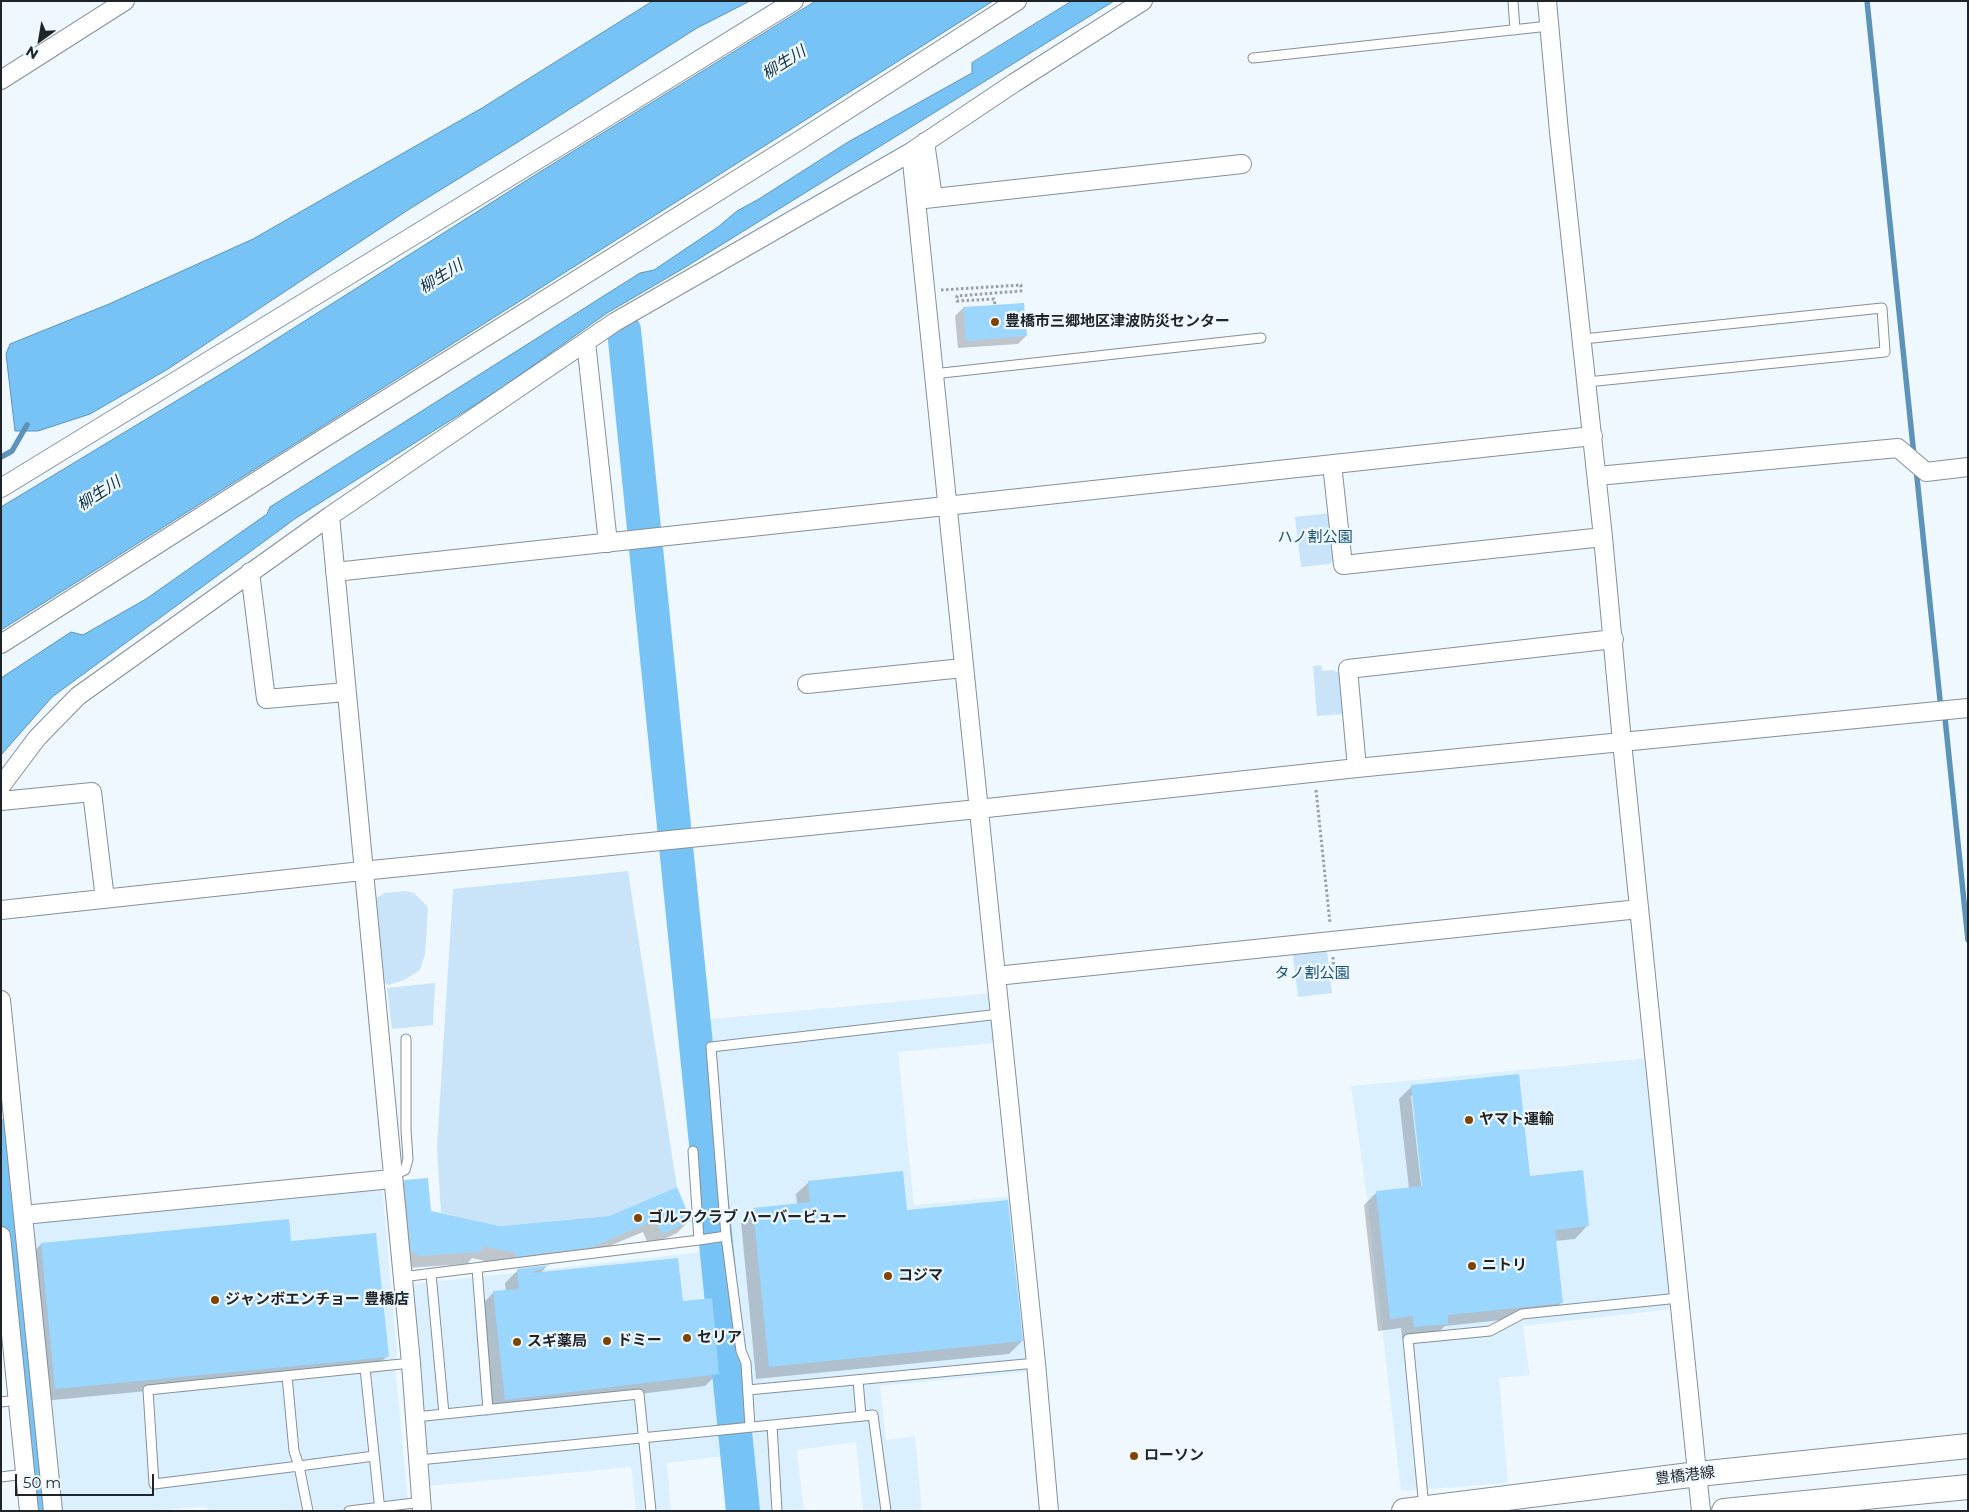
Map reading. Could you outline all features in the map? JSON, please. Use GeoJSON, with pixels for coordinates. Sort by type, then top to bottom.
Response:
{"type":"FeatureCollection","features":[{"type":"Feature","properties":{"kind":"main road","name":"豊橋港線"},"geometry":{"type":"LineString","coordinates":[[1414,1510],[1698,1474],[1968,1446]]}},
{"type":"Feature","properties":{"kind":"main road"},"geometry":{"type":"LineString","coordinates":[[1724,1511],[1968,1487]]}},
{"type":"Feature","properties":{"kind":"street"},"geometry":{"type":"LineString","coordinates":[[1,80],[125,1]]}},
{"type":"Feature","properties":{"kind":"street"},"geometry":{"type":"LineString","coordinates":[[1,488],[582,133],[794,1]]}},
{"type":"Feature","properties":{"kind":"street"},"geometry":{"type":"LineString","coordinates":[[1,644],[1017,1]]}},
{"type":"Feature","properties":{"kind":"street"},"geometry":{"type":"LineString","coordinates":[[1,786],[37,738],[78,696],[330,516],[615,322],[918,147],[1014,82],[1143,1]]}},
{"type":"Feature","properties":{"kind":"street"},"geometry":{"type":"LineString","coordinates":[[1547,1],[1559,132],[1604,538],[1622,742],[1701,1511]]}},
{"type":"Feature","properties":{"kind":"street"},"geometry":{"type":"LineString","coordinates":[[918,147],[924,199],[933,374],[1036,1363],[1049,1511]]}},
{"type":"Feature","properties":{"kind":"street"},"geometry":{"type":"LineString","coordinates":[[924,199],[1242,164]]}},
{"type":"Feature","properties":{"kind":"street"},"geometry":{"type":"LineString","coordinates":[[586,342],[608,543]]}},
{"type":"Feature","properties":{"kind":"street"},"geometry":{"type":"LineString","coordinates":[[335,572],[1593,436]]}},
{"type":"Feature","properties":{"kind":"street"},"geometry":{"type":"LineString","coordinates":[[1597,476],[1898,448],[1926,472],[1968,467]]}},
{"type":"Feature","properties":{"kind":"street"},"geometry":{"type":"LineString","coordinates":[[1332,464],[1343,565],[1604,538]]}},
{"type":"Feature","properties":{"kind":"street"},"geometry":{"type":"LineString","coordinates":[[330,516],[362,870],[411,1364],[422,1506]]}},
{"type":"Feature","properties":{"kind":"street"},"geometry":{"type":"LineString","coordinates":[[250,572],[266,699],[346,692]]}},
{"type":"Feature","properties":{"kind":"street"},"geometry":{"type":"LineString","coordinates":[[1358,768],[1348,669],[1614,639]]}},
{"type":"Feature","properties":{"kind":"street"},"geometry":{"type":"LineString","coordinates":[[807,684],[963,668]]}},
{"type":"Feature","properties":{"kind":"street"},"geometry":{"type":"LineString","coordinates":[[1,910],[362,870],[978,809],[1314,772],[1955,709]]}},
{"type":"Feature","properties":{"kind":"street"},"geometry":{"type":"LineString","coordinates":[[1,801],[92,792],[105,899]]}},
{"type":"Feature","properties":{"kind":"street"},"geometry":{"type":"LineString","coordinates":[[996,976],[1639,909]]}},
{"type":"Feature","properties":{"kind":"street"},"geometry":{"type":"LineString","coordinates":[[1,1000],[53,1511]]}},
{"type":"Feature","properties":{"kind":"street"},"geometry":{"type":"LineString","coordinates":[[23,1215],[392,1177]]}},
{"type":"Feature","properties":{"kind":"street"},"geometry":{"type":"LineString","coordinates":[[1,1236],[10,1401],[25,1474],[29,1511]]}},
{"type":"Feature","properties":{"kind":"lane"},"geometry":{"type":"LineString","coordinates":[[1513,1],[1515,30]]}},
{"type":"Feature","properties":{"kind":"lane"},"geometry":{"type":"LineString","coordinates":[[1254,58],[1549,26]]}},
{"type":"Feature","properties":{"kind":"lane"},"geometry":{"type":"LineString","coordinates":[[1583,339],[1882,308],[1885,352],[1587,382]]}},
{"type":"Feature","properties":{"kind":"lane"},"geometry":{"type":"LineString","coordinates":[[933,374],[1261,338]]}},
{"type":"Feature","properties":{"kind":"lane"},"geometry":{"type":"LineString","coordinates":[[746,1428],[748,1390],[746,1363],[741,1351],[723,1237],[711,1047],[1000,1014]]}},
{"type":"Feature","properties":{"kind":"lane"},"geometry":{"type":"LineString","coordinates":[[392,1177],[404,1170],[408,1158],[406,1130],[406,1039]]}},
{"type":"Feature","properties":{"kind":"lane"},"geometry":{"type":"LineString","coordinates":[[692,1151],[699,1240]]}},
{"type":"Feature","properties":{"kind":"lane"},"geometry":{"type":"LineString","coordinates":[[402,1277],[723,1237]]}},
{"type":"Feature","properties":{"kind":"lane"},"geometry":{"type":"LineString","coordinates":[[477,1268],[488,1410]]}},
{"type":"Feature","properties":{"kind":"lane"},"geometry":{"type":"LineString","coordinates":[[431,1274],[444,1414]]}},
{"type":"Feature","properties":{"kind":"lane"},"geometry":{"type":"LineString","coordinates":[[1414,1510],[1408,1339],[1490,1331],[1522,1314],[1679,1298]]}},
{"type":"Feature","properties":{"kind":"lane"},"geometry":{"type":"LineString","coordinates":[[748,1390],[1036,1363]]}},
{"type":"Feature","properties":{"kind":"lane"},"geometry":{"type":"LineString","coordinates":[[374,1456],[154,1484],[148,1390],[411,1364]]}},
{"type":"Feature","properties":{"kind":"lane"},"geometry":{"type":"LineString","coordinates":[[365,1368],[380,1509]]}},
{"type":"Feature","properties":{"kind":"lane"},"geometry":{"type":"LineString","coordinates":[[287,1376],[294,1451],[308,1511]]}},
{"type":"Feature","properties":{"kind":"lane"},"geometry":{"type":"LineString","coordinates":[[858,1380],[861,1416]]}},
{"type":"Feature","properties":{"kind":"lane"},"geometry":{"type":"LineString","coordinates":[[415,1417],[639,1394],[652,1511]]}},
{"type":"Feature","properties":{"kind":"lane"},"geometry":{"type":"LineString","coordinates":[[419,1460],[873,1415],[886,1511]]}},
{"type":"Feature","properties":{"kind":"lane"},"geometry":{"type":"LineString","coordinates":[[772,1425],[777,1511]]}},
{"type":"Feature","properties":{"kind":"lane"},"geometry":{"type":"LineString","coordinates":[[1,1477],[25,1474]]}},
{"type":"Feature","properties":{"kind":"lane"},"geometry":{"type":"LineString","coordinates":[[349,1511],[422,1506]]}},
{"type":"Feature","properties":{"kind":"path"},"geometry":{"type":"LineString","coordinates":[[933,291],[1021,284],[1022,291],[957,296],[957,301],[994,299],[995,305]]}},
{"type":"Feature","properties":{"kind":"path"},"geometry":{"type":"LineString","coordinates":[[1314,772],[1334,975]]}},
{"type":"Feature","properties":{"kind":"shaded area"},"geometry":{"type":"Polygon","coordinates":[[[991,993],[995,1043],[898,1052],[914,1205],[1014,1196],[1028,1372],[880,1386],[886,1440],[915,1436],[922,1511],[863,1511],[856,1442],[797,1450],[804,1511],[749,1511],[741,1442],[731,1443],[734,1455],[667,1463],[671,1511],[636,1511],[631,1467],[429,1486],[410,1292],[414,1284],[711,1251],[727,1419],[741,1419],[700,1020],[991,993]]]}},
{"type":"Feature","properties":{"kind":"shaded area"},"geometry":{"type":"Polygon","coordinates":[[[1648,1058],[1674,1309],[1523,1326],[1530,1375],[1499,1378],[1508,1483],[1401,1491],[1366,1189],[1351,1086],[1648,1058]]]}},
{"type":"Feature","properties":{"kind":"shaded area"},"geometry":{"type":"Polygon","coordinates":[[[382,1186],[397,1352],[395,1366],[409,1511],[207,1511],[206,1506],[156,1511],[58,1511],[29,1218],[382,1186]]]}},
{"type":"Feature","properties":{"kind":"green space","name":"ハノ割公園"},"geometry":{"type":"Polygon","coordinates":[[[1330,513],[1334,558],[1330,564],[1301,567],[1295,517],[1330,513]]]}},
{"type":"Feature","properties":{"kind":"green space"},"geometry":{"type":"Polygon","coordinates":[[[1321,665],[1322,671],[1333,670],[1341,674],[1344,714],[1317,716],[1313,666],[1321,665]]]}},
{"type":"Feature","properties":{"kind":"green space"},"geometry":{"type":"Polygon","coordinates":[[[628,871],[677,1187],[609,1216],[500,1226],[441,1213],[437,1147],[453,889],[628,871]]]}},
{"type":"Feature","properties":{"kind":"green space"},"geometry":{"type":"Polygon","coordinates":[[[405,891],[414,893],[428,907],[425,954],[420,970],[404,980],[388,985],[381,980],[372,900],[385,893],[405,891]]]}},
{"type":"Feature","properties":{"kind":"green space","name":"タノ割公園"},"geometry":{"type":"Polygon","coordinates":[[[1327,951],[1332,993],[1298,997],[1293,955],[1327,951]]]}},
{"type":"Feature","properties":{"kind":"green space"},"geometry":{"type":"Polygon","coordinates":[[[435,983],[433,1025],[392,1029],[387,988],[435,983]]]}},
{"type":"Feature","properties":{"kind":"water"},"geometry":{"type":"Polygon","coordinates":[[[653,1],[750,1],[697,28],[411,208],[168,369],[90,414],[38,431],[15,431],[6,354],[10,344],[109,304],[253,239],[482,108],[653,1]]]}},
{"type":"Feature","properties":{"kind":"water","name":"柳生川"},"geometry":{"type":"Polygon","coordinates":[[[816,1],[993,1],[1,630],[1,507],[229,369],[535,175],[816,1]]]}},
{"type":"Feature","properties":{"kind":"water"},"geometry":{"type":"Polygon","coordinates":[[[1072,1],[1114,1],[684,268],[607,313],[500,389],[296,518],[52,697],[1,755],[1,678],[71,632],[83,635],[146,599],[267,514],[270,507],[640,273],[654,270],[718,227],[737,211],[848,142],[972,73],[972,63],[1072,1]]]}},
{"type":"Feature","properties":{"kind":"building","name":"豊橋市三郷地区津波防災センター"},"geometry":{"type":"Polygon","coordinates":[[[1024,303],[1027,336],[966,341],[963,307],[1024,303]]]}},
{"type":"Feature","properties":{"kind":"building","name":"ニトリ"},"geometry":{"type":"Polygon","coordinates":[[[1519,1074],[1530,1176],[1583,1170],[1589,1226],[1555,1230],[1563,1303],[1448,1315],[1448,1324],[1414,1327],[1413,1316],[1390,1319],[1376,1191],[1422,1186],[1411,1085],[1519,1074]]]}},
{"type":"Feature","properties":{"kind":"building","name":"コジマ"},"geometry":{"type":"Polygon","coordinates":[[[903,1171],[907,1210],[1008,1200],[1023,1341],[769,1367],[753,1208],[810,1202],[808,1181],[903,1171]]]}},
{"type":"Feature","properties":{"kind":"building","name":"ゴルフクラブ ハーバービュー"},"geometry":{"type":"Polygon","coordinates":[[[428,1178],[431,1211],[500,1226],[609,1216],[677,1187],[691,1221],[662,1234],[656,1220],[592,1247],[516,1257],[515,1253],[483,1246],[481,1252],[420,1256],[411,1251],[404,1180],[428,1178]]]}},
{"type":"Feature","properties":{"kind":"building","name":"ジャンボエンチョー 豊橋店"},"geometry":{"type":"Polygon","coordinates":[[[289,1219],[291,1241],[376,1233],[389,1357],[55,1389],[41,1243],[289,1219]]]}},
{"type":"Feature","properties":{"kind":"building","name":"ドミー"},"geometry":{"type":"Polygon","coordinates":[[[678,1258],[683,1301],[712,1298],[719,1374],[505,1400],[493,1291],[519,1289],[517,1269],[550,1265],[531,1273],[678,1258]]]}},
{"type":"Feature","properties":{"kind":"waterway"},"geometry":{"type":"LineString","coordinates":[[1867,1],[1914,456]]}},
{"type":"Feature","properties":{"kind":"waterway"},"geometry":{"type":"LineString","coordinates":[[624,330],[743,1511]]}},
{"type":"Feature","properties":{"kind":"waterway"},"geometry":{"type":"LineString","coordinates":[[1,457],[12,451],[27,425]]}},
{"type":"Feature","properties":{"kind":"waterway"},"geometry":{"type":"LineString","coordinates":[[1916,468],[1940,700],[1945,718],[1968,940]]}},
{"type":"Feature","properties":{"kind":"waterway"},"geometry":{"type":"LineString","coordinates":[[1,1136],[40,1511]]}},
{"type":"Feature","properties":{"kind":"place","name":"豊橋市三郷地区津波防災センター"},"geometry":{"type":"Point","coordinates":[995,322]}},
{"type":"Feature","properties":{"kind":"place","name":"ヤマト運輸"},"geometry":{"type":"Point","coordinates":[1469,1120]}},
{"type":"Feature","properties":{"kind":"place","name":"ゴルフクラブ ハーバービュー"},"geometry":{"type":"Point","coordinates":[638,1218]}},
{"type":"Feature","properties":{"kind":"place","name":"ニトリ"},"geometry":{"type":"Point","coordinates":[1472,1266]}},
{"type":"Feature","properties":{"kind":"place","name":"コジマ"},"geometry":{"type":"Point","coordinates":[888,1276]}},
{"type":"Feature","properties":{"kind":"place","name":"ジャンボエンチョー 豊橋店"},"geometry":{"type":"Point","coordinates":[215,1300]}},
{"type":"Feature","properties":{"kind":"place","name":"セリア"},"geometry":{"type":"Point","coordinates":[687,1338]}},
{"type":"Feature","properties":{"kind":"place","name":"ドミー"},"geometry":{"type":"Point","coordinates":[607,1341]}},
{"type":"Feature","properties":{"kind":"place","name":"スギ薬局"},"geometry":{"type":"Point","coordinates":[517,1342]}},
{"type":"Feature","properties":{"kind":"place","name":"ローソン"},"geometry":{"type":"Point","coordinates":[1134,1456]}}]}
